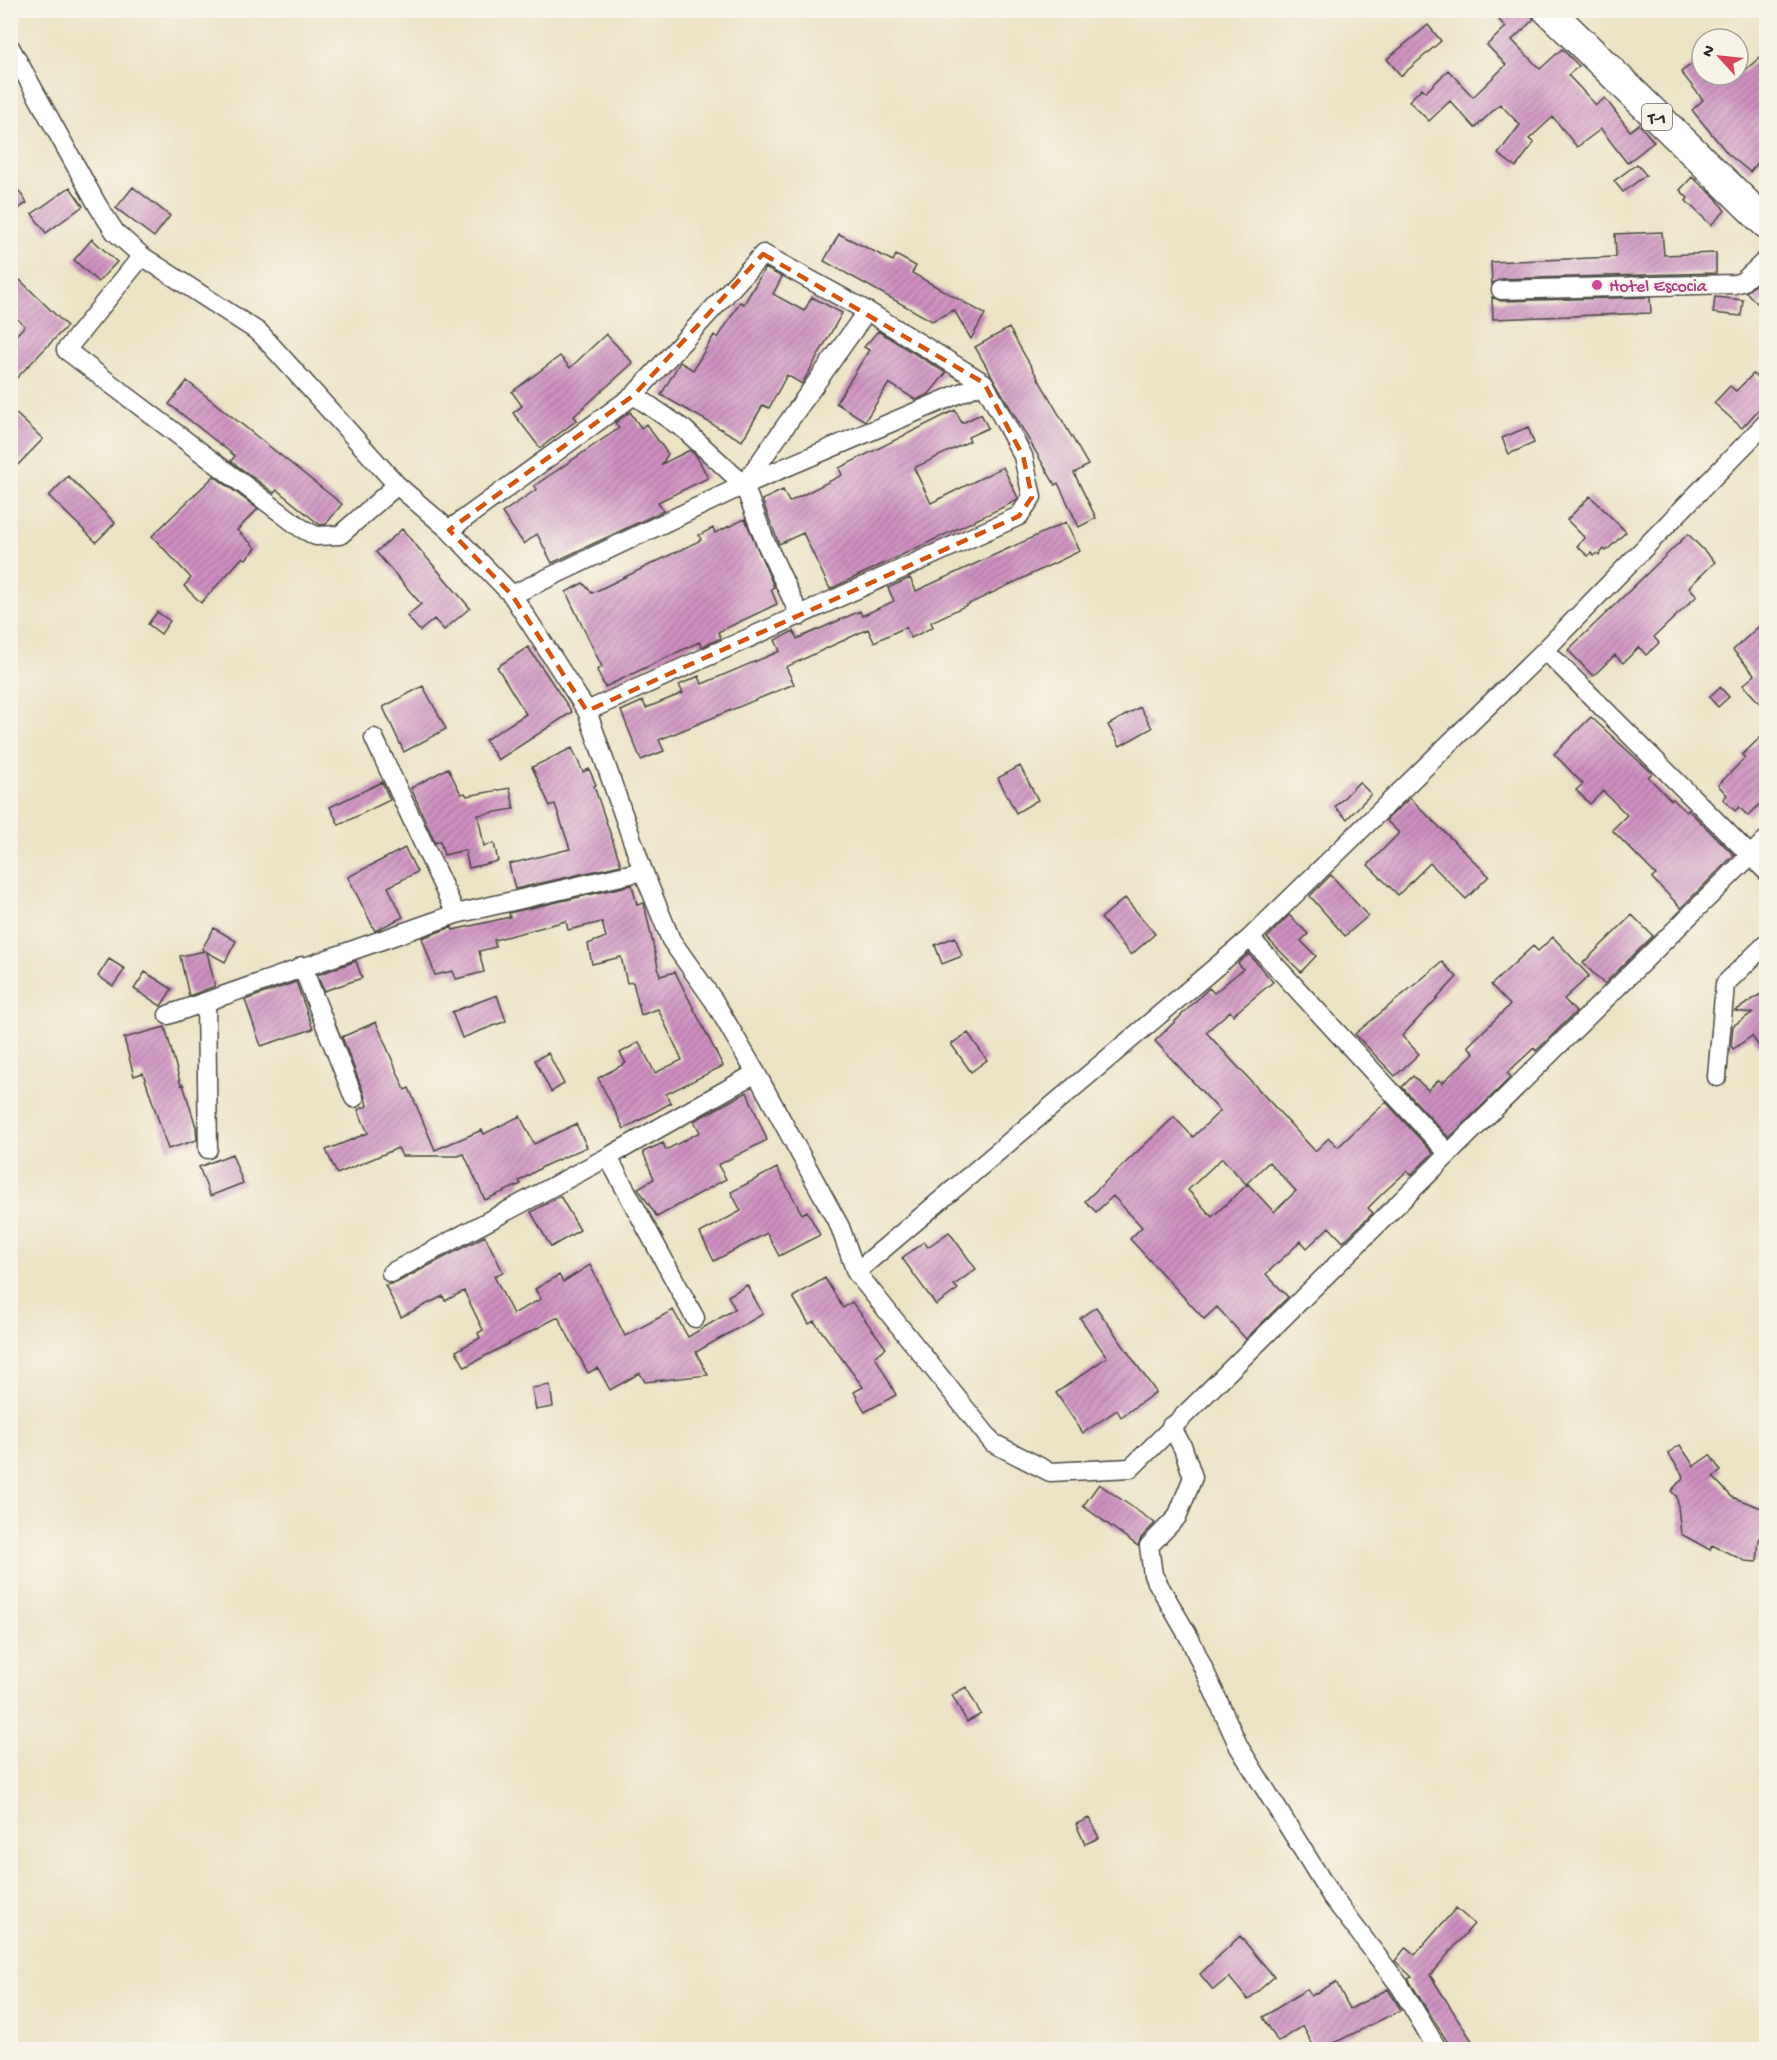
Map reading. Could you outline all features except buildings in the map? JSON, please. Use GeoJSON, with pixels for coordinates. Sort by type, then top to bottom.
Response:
{"type":"FeatureCollection","features":[{"type":"Feature","properties":{"kind":"highway","name":"T-1"},"geometry":{"type":"LineString","coordinates":[[1548,10],[1767,223]]}},
{"type":"Feature","properties":{"kind":"street"},"geometry":{"type":"LineString","coordinates":[[10,47],[98,206],[115,232],[142,255],[260,333],[397,485],[449,530],[512,595],[587,711],[643,871],[671,940],[714,1001],[756,1073],[840,1227],[856,1272],[993,1443],[1050,1472],[1131,1468],[1767,840]]}},
{"type":"Feature","properties":{"kind":"street"},"geometry":{"type":"LineString","coordinates":[[449,530],[634,395],[763,254],[867,311],[984,383],[1023,456],[1032,498],[1019,516],[587,711]]}},
{"type":"Feature","properties":{"kind":"street"},"geometry":{"type":"LineString","coordinates":[[142,255],[66,350],[301,528],[316,536],[340,535],[397,485]]}},
{"type":"Feature","properties":{"kind":"street"},"geometry":{"type":"LineString","coordinates":[[1501,290],[1734,284],[1742,282],[1767,260]]}},
{"type":"Feature","properties":{"kind":"street"},"geometry":{"type":"LineString","coordinates":[[744,485],[867,311]]}},
{"type":"Feature","properties":{"kind":"street"},"geometry":{"type":"LineString","coordinates":[[512,595],[744,485],[984,383]]}},
{"type":"Feature","properties":{"kind":"street"},"geometry":{"type":"LineString","coordinates":[[634,395],[685,430],[744,485],[765,541],[800,616]]}},
{"type":"Feature","properties":{"kind":"street"},"geometry":{"type":"LineString","coordinates":[[856,1272],[1250,938],[1545,650],[1767,423]]}},
{"type":"Feature","properties":{"kind":"street"},"geometry":{"type":"LineString","coordinates":[[1545,650],[1767,870]]}},
{"type":"Feature","properties":{"kind":"street"},"geometry":{"type":"LineString","coordinates":[[374,738],[456,914]]}},
{"type":"Feature","properties":{"kind":"street"},"geometry":{"type":"LineString","coordinates":[[168,1015],[302,966],[456,914],[643,871]]}},
{"type":"Feature","properties":{"kind":"street"},"geometry":{"type":"LineString","coordinates":[[1250,938],[1448,1153]]}},
{"type":"Feature","properties":{"kind":"street"},"geometry":{"type":"LineString","coordinates":[[1718,1077],[1725,984],[1767,944]]}},
{"type":"Feature","properties":{"kind":"street"},"geometry":{"type":"LineString","coordinates":[[302,966],[354,1098]]}},
{"type":"Feature","properties":{"kind":"street"},"geometry":{"type":"LineString","coordinates":[[206,1002],[208,1149]]}},
{"type":"Feature","properties":{"kind":"street"},"geometry":{"type":"LineString","coordinates":[[391,1273],[608,1157],[756,1073]]}},
{"type":"Feature","properties":{"kind":"street"},"geometry":{"type":"LineString","coordinates":[[608,1157],[695,1317]]}},
{"type":"Feature","properties":{"kind":"street"},"geometry":{"type":"LineString","coordinates":[[1171,1426],[1183,1448],[1193,1477],[1177,1517],[1149,1546],[1153,1575],[1190,1640],[1239,1747],[1332,1897],[1400,1986],[1438,2049]]}},
{"type":"Feature","properties":{"kind":"highlighted area"},"geometry":{"type":"Polygon","coordinates":[[[763,254],[984,383],[1023,456],[1032,497],[1019,516],[587,711],[512,595],[449,530],[634,395],[763,254]]]}},
{"type":"Feature","properties":{"kind":"place","name":"Hotel Escocia"},"geometry":{"type":"Point","coordinates":[1597,285]}}]}
